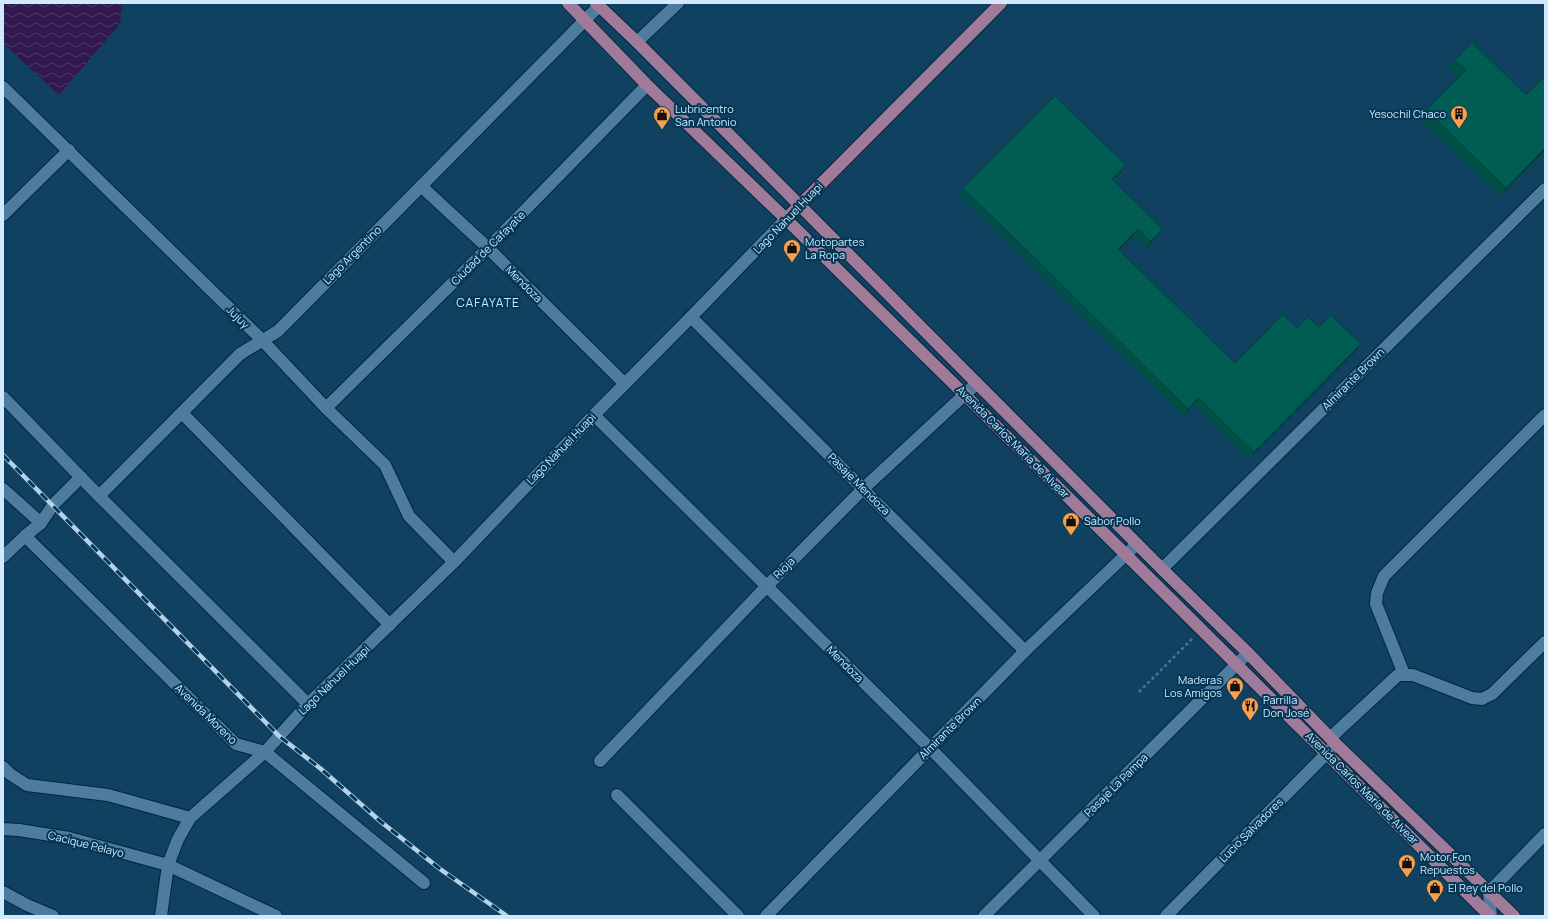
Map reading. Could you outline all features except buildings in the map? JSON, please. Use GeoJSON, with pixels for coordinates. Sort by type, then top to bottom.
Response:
{"type":"FeatureCollection","features":[{"type":"Feature","properties":{"kind":"main road","name":"Avenida Carlos María de Alvear"},"geometry":{"type":"LineString","coordinates":[[568,3],[647,85],[966,395],[1491,916]]}},
{"type":"Feature","properties":{"kind":"main road","name":"Lago Nahuel Huapi"},"geometry":{"type":"LineString","coordinates":[[786,219],[1001,3]]}},
{"type":"Feature","properties":{"kind":"main road","name":"Avenida Carlos María de Alvear"},"geometry":{"type":"LineString","coordinates":[[597,4],[800,205],[976,384],[1138,544],[1162,570],[1248,653],[1333,741],[1514,916]]}},
{"type":"Feature","properties":{"kind":"street"},"geometry":{"type":"LineString","coordinates":[[637,42],[678,3]]}},
{"type":"Feature","properties":{"kind":"street","name":"Lago Argentino"},"geometry":{"type":"LineString","coordinates":[[99,496],[240,354],[278,331],[585,20],[597,4]]}},
{"type":"Feature","properties":{"kind":"street","name":"Ciudad de Cafayate"},"geometry":{"type":"LineString","coordinates":[[326,408],[488,248],[647,85]]}},
{"type":"Feature","properties":{"kind":"street","name":"Jujuy"},"geometry":{"type":"LineString","coordinates":[[3,87],[262,340],[326,408],[385,465],[409,516],[454,562]]}},
{"type":"Feature","properties":{"kind":"street"},"geometry":{"type":"LineString","coordinates":[[3,215],[69,150]]}},
{"type":"Feature","properties":{"kind":"street","name":"Mendoza"},"geometry":{"type":"LineString","coordinates":[[422,186],[488,248],[626,384]]}},
{"type":"Feature","properties":{"kind":"street","name":"Almirante Brown"},"geometry":{"type":"LineString","coordinates":[[1162,570],[1545,189]]}},
{"type":"Feature","properties":{"kind":"street","name":"Lago Nahuel Huapi"},"geometry":{"type":"LineString","coordinates":[[161,916],[168,865],[178,839],[190,818],[265,752],[308,704],[454,562],[594,415],[786,219]]}},
{"type":"Feature","properties":{"kind":"street","name":"Pasaje Mendoza"},"geometry":{"type":"LineString","coordinates":[[691,317],[864,488],[1025,651]]}},
{"type":"Feature","properties":{"kind":"street","name":"Rioja"},"geometry":{"type":"LineString","coordinates":[[600,761],[767,586],[864,488],[966,395],[976,384]]}},
{"type":"Feature","properties":{"kind":"street"},"geometry":{"type":"LineString","coordinates":[[3,397],[99,496],[308,704]]}},
{"type":"Feature","properties":{"kind":"street"},"geometry":{"type":"LineString","coordinates":[[182,413],[390,625]]}},
{"type":"Feature","properties":{"kind":"street","name":"Mendoza"},"geometry":{"type":"LineString","coordinates":[[594,415],[930,748],[1094,916]]}},
{"type":"Feature","properties":{"kind":"street"},"geometry":{"type":"LineString","coordinates":[[1545,415],[1384,576],[1377,594],[1376,604],[1404,674],[1413,675],[1472,698],[1482,699],[1492,694],[1545,642]]}},
{"type":"Feature","properties":{"kind":"street"},"geometry":{"type":"LineString","coordinates":[[3,557],[25,536],[41,524],[53,505],[81,477]]}},
{"type":"Feature","properties":{"kind":"street"},"geometry":{"type":"LineString","coordinates":[[3,489],[41,524]]}},
{"type":"Feature","properties":{"kind":"street","name":"Avenida Moreno"},"geometry":{"type":"LineString","coordinates":[[25,536],[236,744],[265,752],[424,883]]}},
{"type":"Feature","properties":{"kind":"street","name":"Almirante Brown"},"geometry":{"type":"LineString","coordinates":[[766,916],[1025,651],[1138,544]]}},
{"type":"Feature","properties":{"kind":"street","name":"Pasaje La Pampa"},"geometry":{"type":"LineString","coordinates":[[984,916],[1248,653]]}},
{"type":"Feature","properties":{"kind":"street","name":"Lucio Salvadores"},"geometry":{"type":"LineString","coordinates":[[1166,916],[1327,753],[1333,741],[1398,675],[1404,674]]}},
{"type":"Feature","properties":{"kind":"street"},"geometry":{"type":"LineString","coordinates":[[3,767],[10,774],[28,785],[108,795],[190,818]]}},
{"type":"Feature","properties":{"kind":"street"},"geometry":{"type":"LineString","coordinates":[[617,795],[738,916]]}},
{"type":"Feature","properties":{"kind":"street","name":"Cacique Pelayo"},"geometry":{"type":"LineString","coordinates":[[3,829],[69,838],[168,865],[276,916]]}},
{"type":"Feature","properties":{"kind":"street"},"geometry":{"type":"LineString","coordinates":[[1491,916],[1489,892],[1545,834]]}},
{"type":"Feature","properties":{"kind":"street"},"geometry":{"type":"LineString","coordinates":[[3,892],[27,905],[53,916]]}},
{"type":"Feature","properties":{"kind":"path"},"geometry":{"type":"LineString","coordinates":[[1139,692],[1202,629]]}},
{"type":"Feature","properties":{"kind":"water"},"geometry":{"type":"Polygon","coordinates":[[[3,3],[122,3],[120,24],[59,95],[3,43],[3,3]]]}},
{"type":"Feature","properties":{"kind":"railway"},"geometry":{"type":"LineString","coordinates":[[3,455],[279,736],[321,769],[380,821],[440,869],[507,916]]}},
{"type":"Feature","properties":{"kind":"place","name":"Yesochil Chaco"},"geometry":{"type":"Point","coordinates":[1459,129]}},
{"type":"Feature","properties":{"kind":"place","name":"Lubricentro San Antonio"},"geometry":{"type":"Point","coordinates":[662,130]}},
{"type":"Feature","properties":{"kind":"place","name":"Motopartes La Ropa"},"geometry":{"type":"Point","coordinates":[792,263]}},
{"type":"Feature","properties":{"kind":"place","name":"Sabor Pollo"},"geometry":{"type":"Point","coordinates":[1071,536]}},
{"type":"Feature","properties":{"kind":"place","name":"Maderas Los Amigos"},"geometry":{"type":"Point","coordinates":[1235,701]}},
{"type":"Feature","properties":{"kind":"place","name":"Parrilla Don José"},"geometry":{"type":"Point","coordinates":[1250,721]}},
{"type":"Feature","properties":{"kind":"place","name":"Motor Fon Repuestos"},"geometry":{"type":"Point","coordinates":[1407,878]}},
{"type":"Feature","properties":{"kind":"place","name":"El Rey del Pollo"},"geometry":{"type":"Point","coordinates":[1435,903]}},
{"type":"Feature","properties":{"kind":"district","name":"CAFAYATE"},"geometry":{"type":"Point","coordinates":[488,303]}}]}
